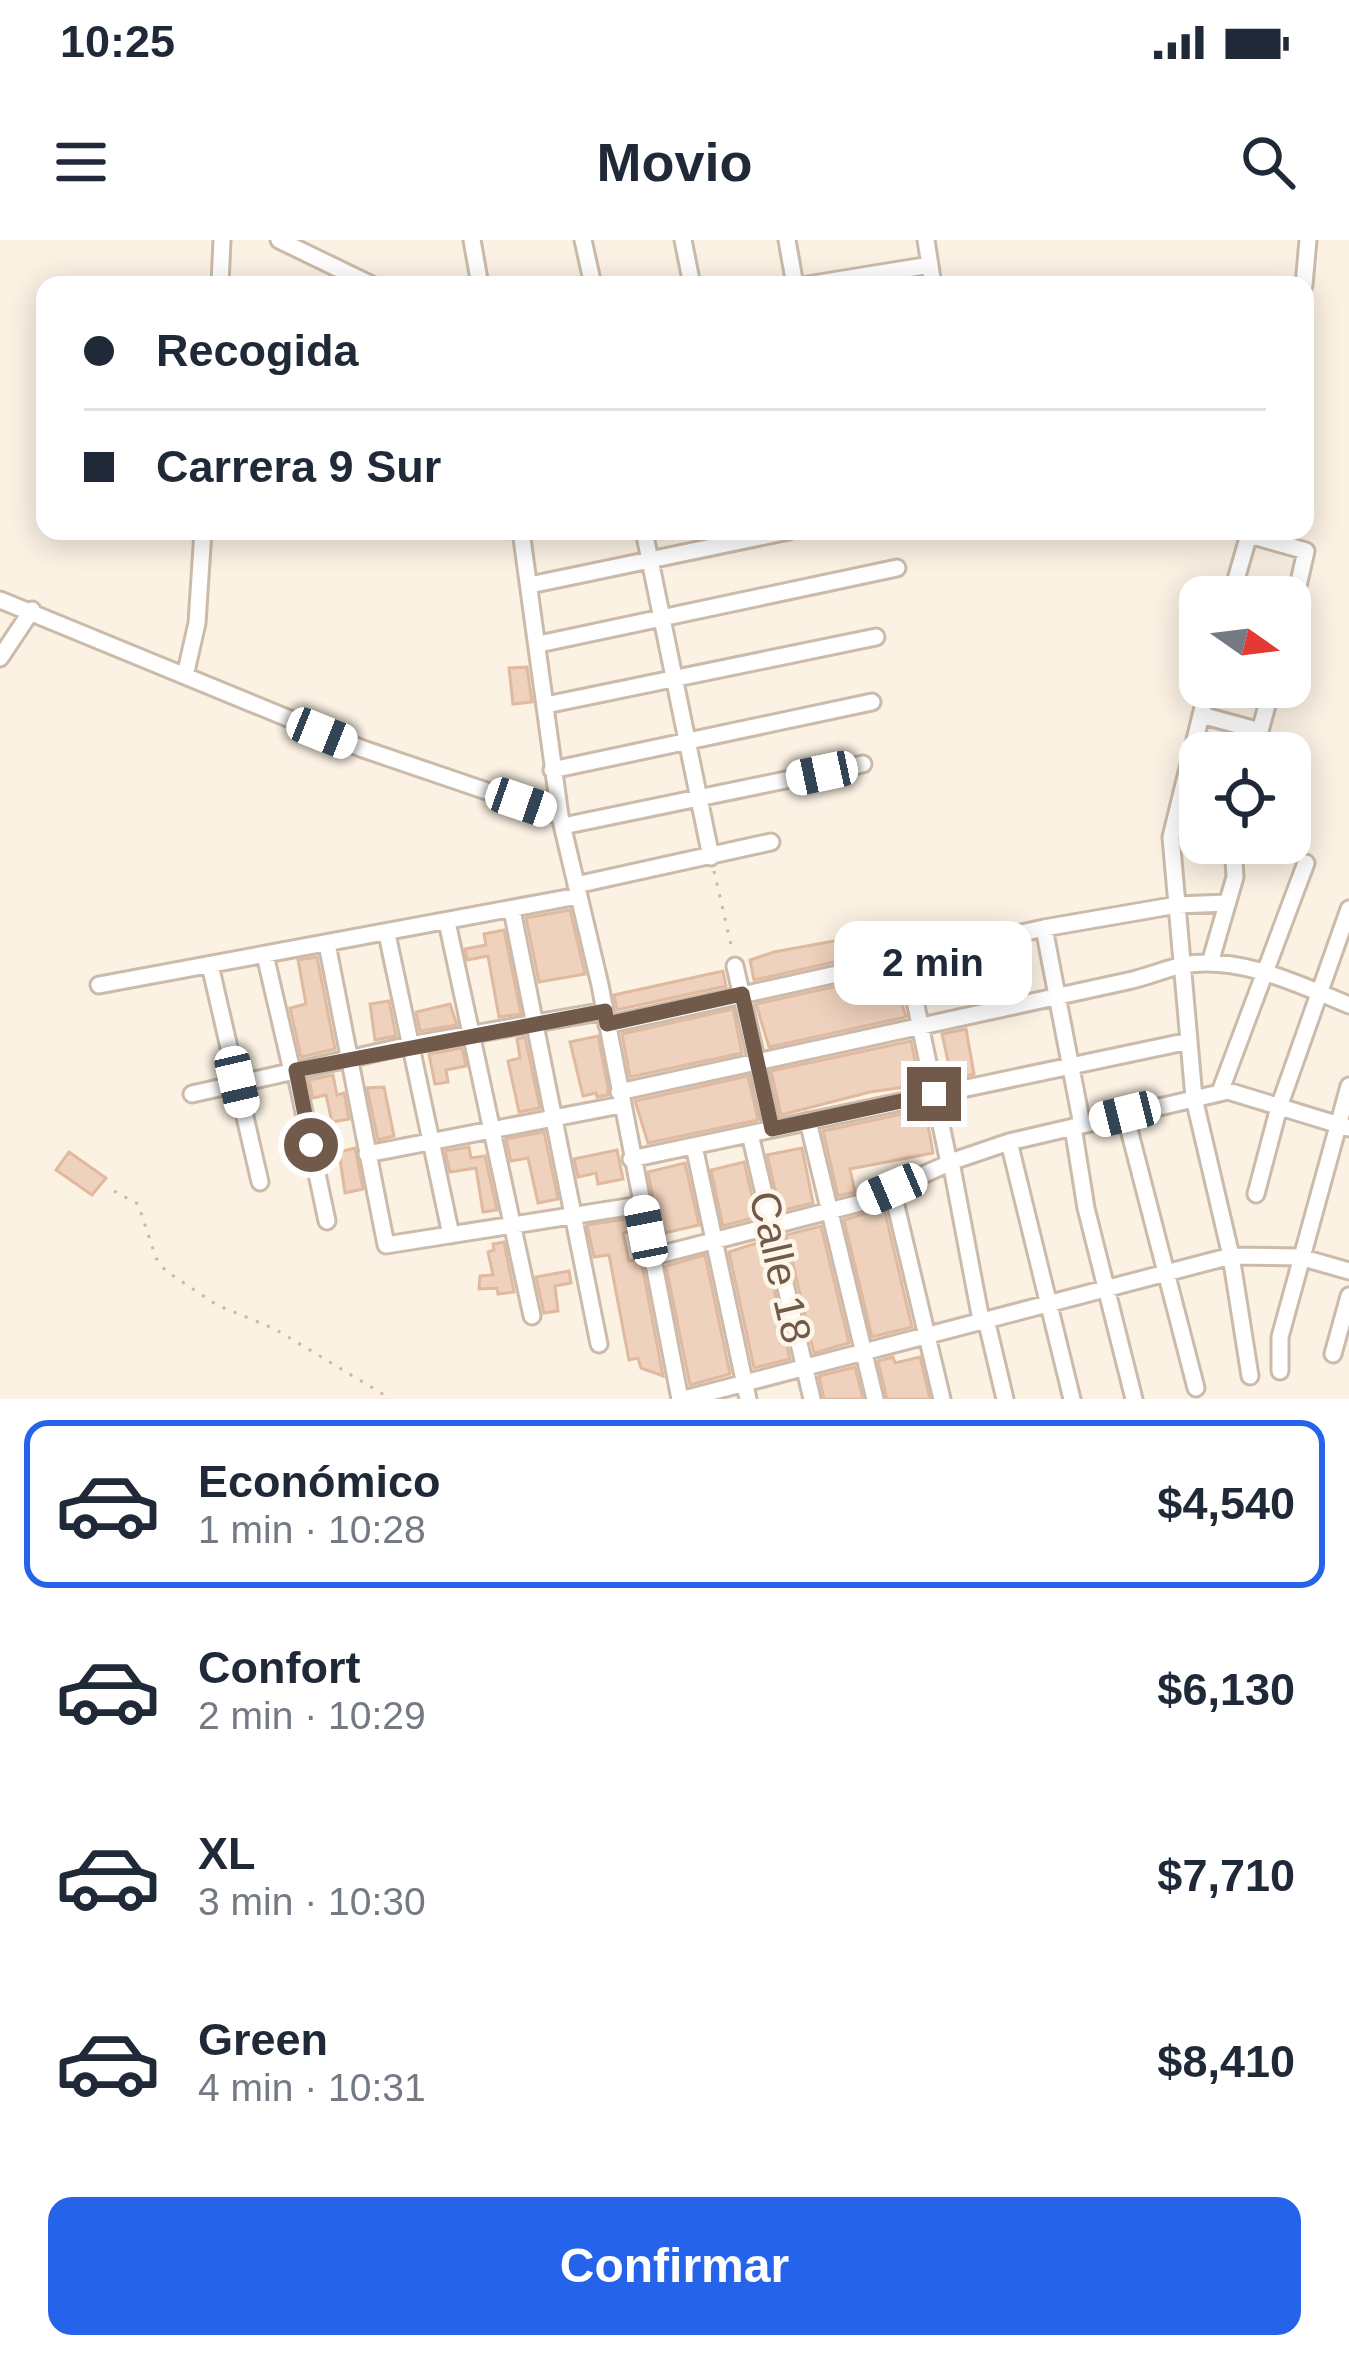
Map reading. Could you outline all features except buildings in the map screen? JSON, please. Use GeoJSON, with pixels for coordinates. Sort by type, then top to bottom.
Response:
{"type":"FeatureCollection","features":[{"type":"Feature","properties":{"kind":"street"},"geometry":{"type":"LineString","coordinates":[[222,240],[222,276]]}},
{"type":"Feature","properties":{"kind":"street"},"geometry":{"type":"LineString","coordinates":[[279,240],[353,276]]}},
{"type":"Feature","properties":{"kind":"street"},"geometry":{"type":"LineString","coordinates":[[472,240],[478,276]]}},
{"type":"Feature","properties":{"kind":"street"},"geometry":{"type":"LineString","coordinates":[[583,240],[590,276]]}},
{"type":"Feature","properties":{"kind":"street"},"geometry":{"type":"LineString","coordinates":[[682,240],[690,276]]}},
{"type":"Feature","properties":{"kind":"street"},"geometry":{"type":"LineString","coordinates":[[787,240],[793,276]]}},
{"type":"Feature","properties":{"kind":"street"},"geometry":{"type":"LineString","coordinates":[[926,240],[932,276]]}},
{"type":"Feature","properties":{"kind":"street"},"geometry":{"type":"LineString","coordinates":[[1305,276],[1308,240]]}},
{"type":"Feature","properties":{"kind":"street"},"geometry":{"type":"LineString","coordinates":[[862,276],[930,265]]}},
{"type":"Feature","properties":{"kind":"street"},"geometry":{"type":"LineString","coordinates":[[185,676],[197,623],[202,540]]}},
{"type":"Feature","properties":{"kind":"street"},"geometry":{"type":"LineString","coordinates":[[522,540],[552,770],[682,1399],[746,1391],[804,1367],[1231,1256],[1300,1257],[1349,1271]]}},
{"type":"Feature","properties":{"kind":"street"},"geometry":{"type":"LineString","coordinates":[[646,540],[711,857]]}},
{"type":"Feature","properties":{"kind":"street"},"geometry":{"type":"LineString","coordinates":[[530,585],[746,540]]}},
{"type":"Feature","properties":{"kind":"street"},"geometry":{"type":"LineString","coordinates":[[1238,576],[1248,540]]}},
{"type":"Feature","properties":{"kind":"street"},"geometry":{"type":"LineString","coordinates":[[1272,540],[1306,551],[1300,576]]}},
{"type":"Feature","properties":{"kind":"street"},"geometry":{"type":"LineString","coordinates":[[539,644],[897,568]]}},
{"type":"Feature","properties":{"kind":"street"},"geometry":{"type":"LineString","coordinates":[[0,600],[363,749],[562,821],[699,800],[863,764]]}},
{"type":"Feature","properties":{"kind":"street"},"geometry":{"type":"LineString","coordinates":[[0,658],[32,610]]}},
{"type":"Feature","properties":{"kind":"street"},"geometry":{"type":"LineString","coordinates":[[546,705],[875,638]]}},
{"type":"Feature","properties":{"kind":"street"},"geometry":{"type":"LineString","coordinates":[[552,770],[872,702]]}},
{"type":"Feature","properties":{"kind":"street"},"geometry":{"type":"LineString","coordinates":[[1203,708],[1171,837],[1194,1098],[1231,1256],[1250,1376]]}},
{"type":"Feature","properties":{"kind":"street"},"geometry":{"type":"LineString","coordinates":[[1201,715],[1260,731],[1266,708]]}},
{"type":"Feature","properties":{"kind":"street"},"geometry":{"type":"LineString","coordinates":[[99,985],[512,910],[771,842]]}},
{"type":"Feature","properties":{"kind":"street"},"geometry":{"type":"LineString","coordinates":[[1210,963],[1235,877],[1234,864]]}},
{"type":"Feature","properties":{"kind":"street"},"geometry":{"type":"LineString","coordinates":[[1220,1092],[1305,864]]}},
{"type":"Feature","properties":{"kind":"street"},"geometry":{"type":"LineString","coordinates":[[192,1094],[410,1045],[742,994],[1044,928],[1177,905],[1227,903]]}},
{"type":"Feature","properties":{"kind":"street"},"geometry":{"type":"LineString","coordinates":[[1256,1194],[1279,1107],[1349,909]]}},
{"type":"Feature","properties":{"kind":"street"},"geometry":{"type":"LineString","coordinates":[[512,910],[599,1344]]}},
{"type":"Feature","properties":{"kind":"street"},"geometry":{"type":"LineString","coordinates":[[447,922],[532,1316]]}},
{"type":"Feature","properties":{"kind":"street"},"geometry":{"type":"LineString","coordinates":[[1044,928],[1106,1289],[1134,1399]]}},
{"type":"Feature","properties":{"kind":"street"},"geometry":{"type":"LineString","coordinates":[[387,934],[451,1235]]}},
{"type":"Feature","properties":{"kind":"street"},"geometry":{"type":"LineString","coordinates":[[327,944],[386,1245],[640,1205]]}},
{"type":"Feature","properties":{"kind":"street"},"geometry":{"type":"LineString","coordinates":[[266,955],[327,1221]]}},
{"type":"Feature","properties":{"kind":"street"},"geometry":{"type":"LineString","coordinates":[[906,958],[983,1319],[1006,1399]]}},
{"type":"Feature","properties":{"kind":"street"},"geometry":{"type":"LineString","coordinates":[[368,1154],[554,1118],[757,1061],[1182,965],[1210,963],[1264,973],[1349,1004]]}},
{"type":"Feature","properties":{"kind":"street"},"geometry":{"type":"LineString","coordinates":[[209,965],[260,1182]]}},
{"type":"Feature","properties":{"kind":"street","name":"Calle 18"},"geometry":{"type":"LineString","coordinates":[[735,965],[772,1129]]}},
{"type":"Feature","properties":{"kind":"street"},"geometry":{"type":"LineString","coordinates":[[631,1160],[1189,1041]]}},
{"type":"Feature","properties":{"kind":"street"},"geometry":{"type":"LineString","coordinates":[[1280,1371],[1280,1337],[1342,1126],[1349,1086]]}},
{"type":"Feature","properties":{"kind":"street"},"geometry":{"type":"LineString","coordinates":[[651,1257],[829,1212],[1009,1142],[1228,1090],[1342,1126]]}},
{"type":"Feature","properties":{"kind":"street"},"geometry":{"type":"LineString","coordinates":[[1125,1114],[1196,1388]]}},
{"type":"Feature","properties":{"kind":"street"},"geometry":{"type":"LineString","coordinates":[[808,1121],[875,1399]]}},
{"type":"Feature","properties":{"kind":"street","name":"Calle 18"},"geometry":{"type":"LineString","coordinates":[[750,1134],[812,1399]]}},
{"type":"Feature","properties":{"kind":"street"},"geometry":{"type":"LineString","coordinates":[[1009,1142],[1072,1399]]}},
{"type":"Feature","properties":{"kind":"street"},"geometry":{"type":"LineString","coordinates":[[694,1146],[746,1391]]}},
{"type":"Feature","properties":{"kind":"street"},"geometry":{"type":"LineString","coordinates":[[892,1189],[942,1399]]}},
{"type":"Feature","properties":{"kind":"street"},"geometry":{"type":"LineString","coordinates":[[1334,1354],[1349,1296]]}},
{"type":"Feature","properties":{"kind":"path"},"geometry":{"type":"LineString","coordinates":[[711,857],[735,965]]}},
{"type":"Feature","properties":{"kind":"path"},"geometry":{"type":"LineString","coordinates":[[114,1191],[138,1204],[156,1258],[166,1271],[217,1305],[275,1329],[391,1399]]}},
{"type":"Feature","properties":{"kind":"route"},"geometry":{"type":"LineString","coordinates":[[311,1145],[296,1070],[605,1011],[607,1024],[742,994],[772,1129],[934,1094]]}}]}
